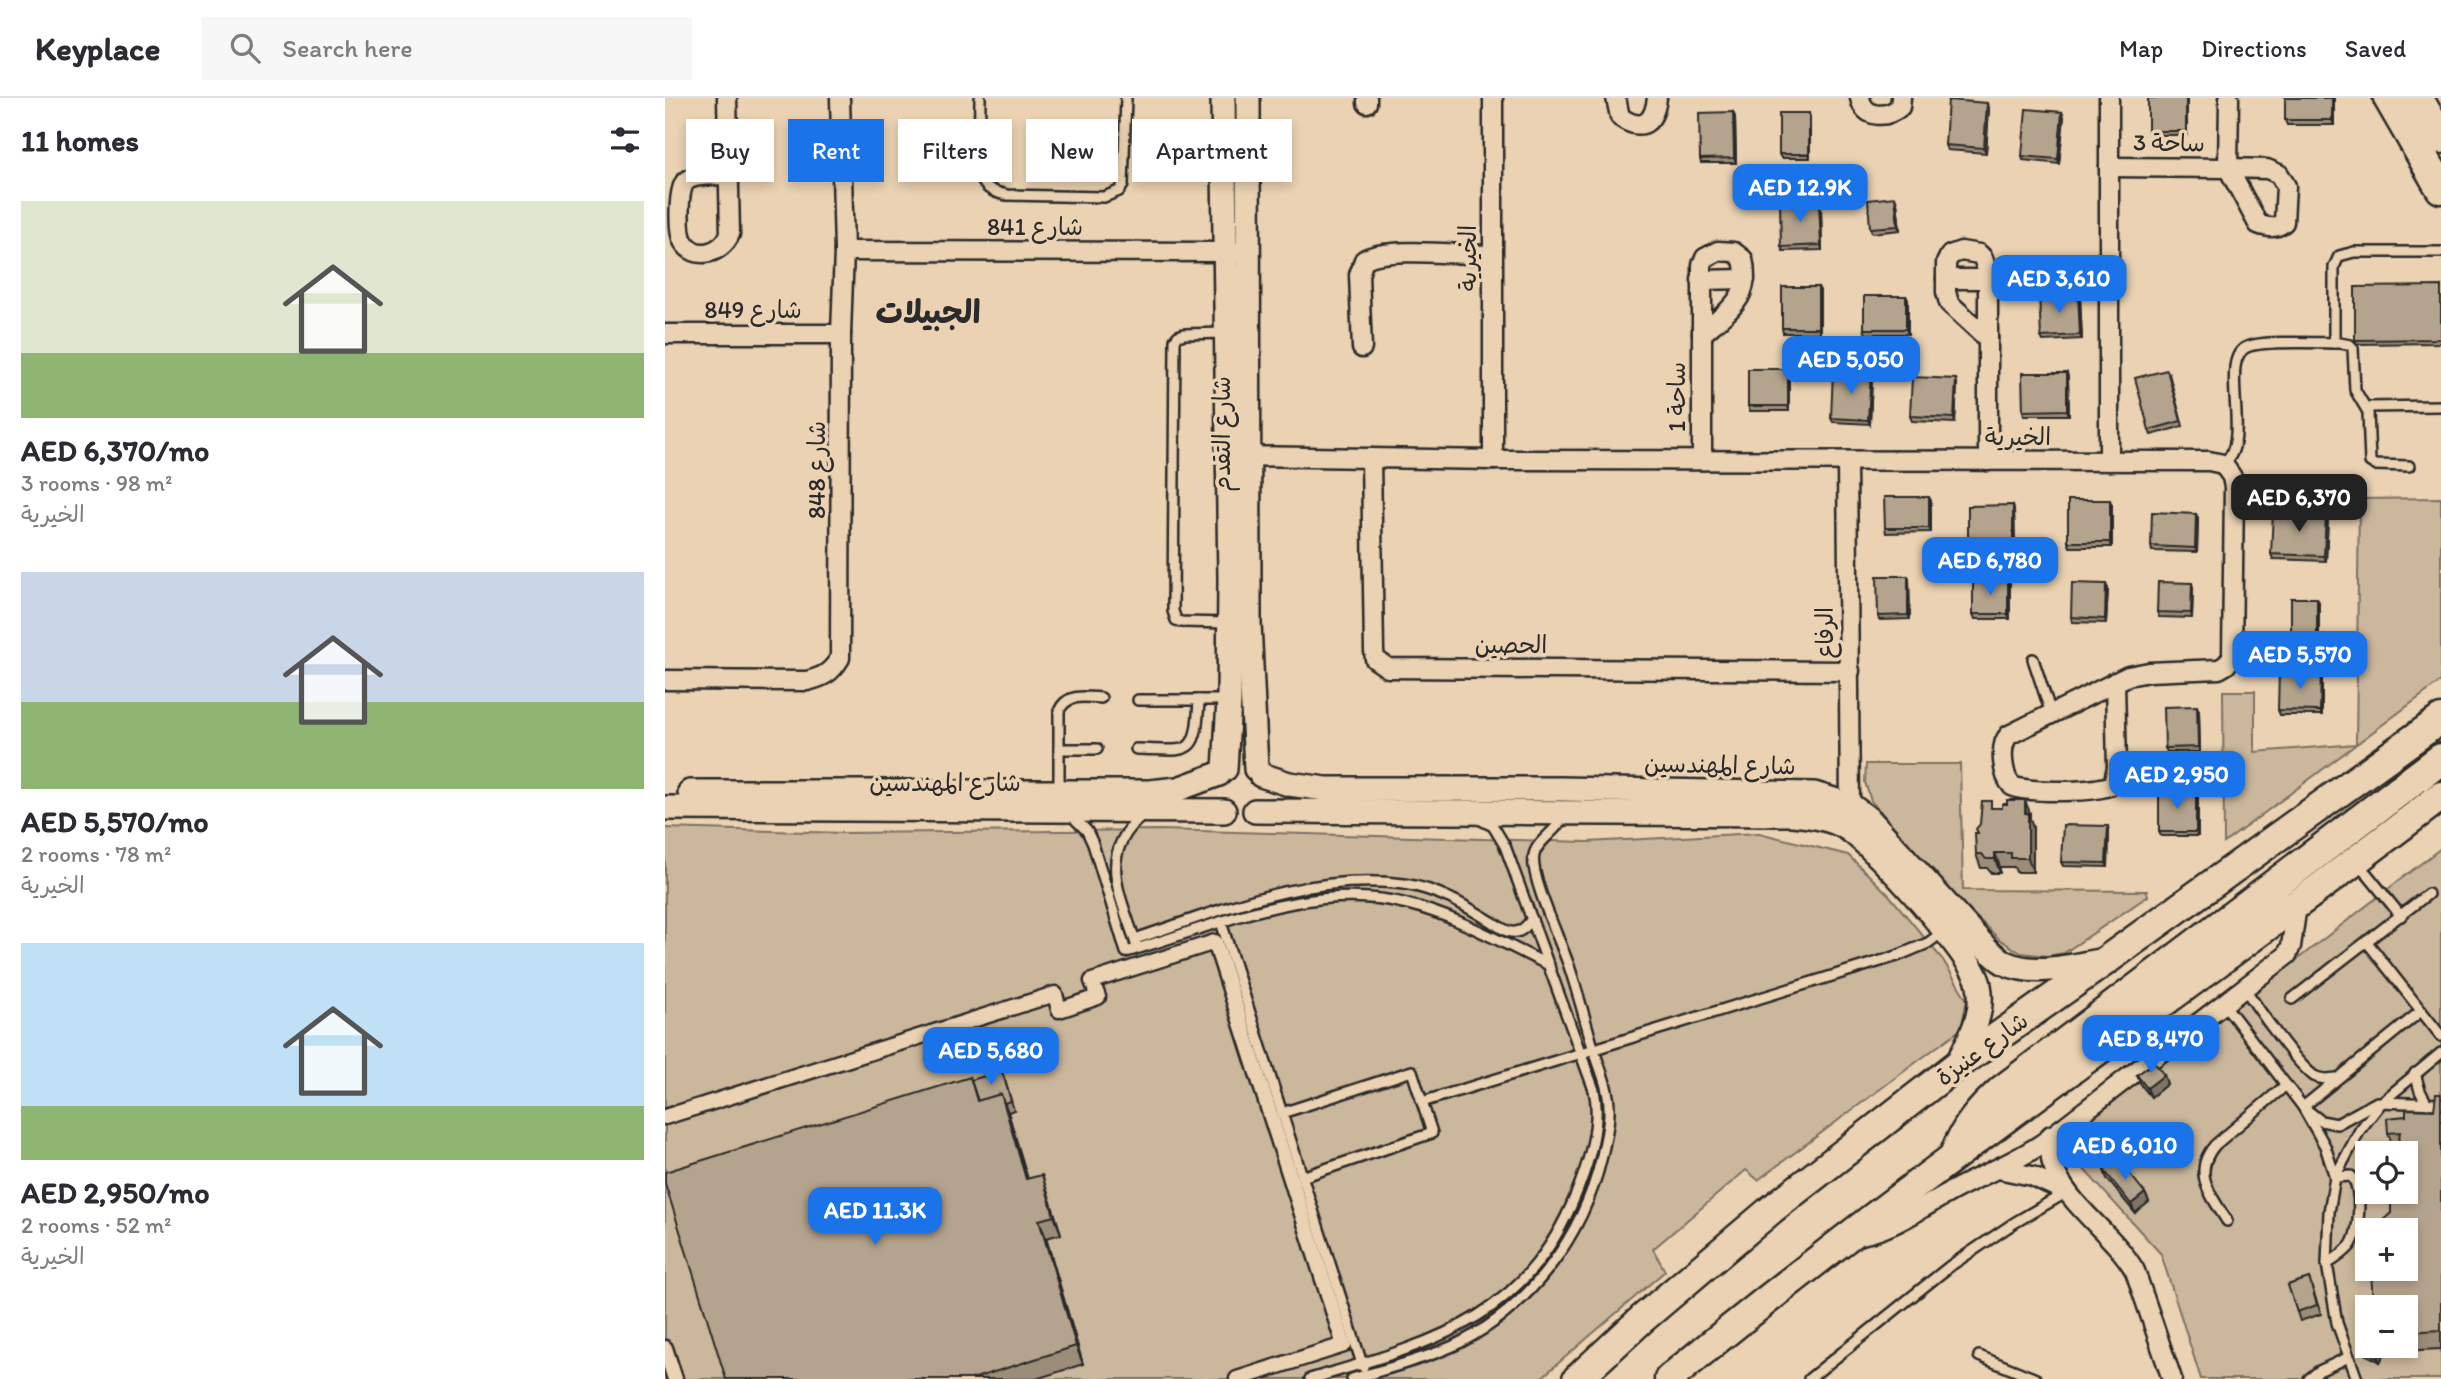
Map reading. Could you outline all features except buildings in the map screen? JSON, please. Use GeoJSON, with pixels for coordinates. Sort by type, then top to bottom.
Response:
{"type":"FeatureCollection","features":[{"type":"Feature","properties":{"kind":"highway"},"geometry":{"type":"LineString","coordinates":[[2389,98],[2441,188]]}},
{"type":"Feature","properties":{"kind":"highway"},"geometry":{"type":"LineString","coordinates":[[2417,98],[2441,138]]}},
{"type":"Feature","properties":{"kind":"highway"},"geometry":{"type":"LineString","coordinates":[[1956,1153],[1963,1134],[1977,1114],[2002,1091],[2441,760]]}},
{"type":"Feature","properties":{"kind":"main road","name":"شارع عنيزة"},"geometry":{"type":"LineString","coordinates":[[1577,1379],[1642,1319],[1762,1218],[1956,1066],[2441,719]]}},
{"type":"Feature","properties":{"kind":"main road"},"geometry":{"type":"LineString","coordinates":[[1669,1379],[1956,1153],[2297,906],[2441,796]]}},
{"type":"Feature","properties":{"kind":"street"},"geometry":{"type":"LineString","coordinates":[[727,98],[727,119]]}},
{"type":"Feature","properties":{"kind":"street","name":"شارع 848"},"geometry":{"type":"LineString","coordinates":[[665,680],[807,681],[824,677],[833,670],[840,658],[841,334],[844,251],[840,98]]}},
{"type":"Feature","properties":{"kind":"street","name":"شارع التقدم"},"geometry":{"type":"LineString","coordinates":[[1223,98],[1237,252]]}},
{"type":"Feature","properties":{"kind":"street","name":"شارع التقدم"},"geometry":{"type":"LineString","coordinates":[[1248,98],[1237,252],[1240,623],[1259,772]]}},
{"type":"Feature","properties":{"kind":"street","name":"الخيرية"},"geometry":{"type":"LineString","coordinates":[[1493,98],[1493,460]]}},
{"type":"Feature","properties":{"kind":"street"},"geometry":{"type":"LineString","coordinates":[[1616,98],[1620,117],[1637,125],[1646,123],[1652,117],[1657,98]]}},
{"type":"Feature","properties":{"kind":"street"},"geometry":{"type":"LineString","coordinates":[[1860,98],[1862,108],[1867,113],[1877,115],[1894,112],[1900,107],[1901,98]]}},
{"type":"Feature","properties":{"kind":"street"},"geometry":{"type":"LineString","coordinates":[[2109,98],[2109,461]]}},
{"type":"Feature","properties":{"kind":"street","name":"ساحة 3"},"geometry":{"type":"LineString","coordinates":[[2109,167],[2228,168],[2229,98]]}},
{"type":"Feature","properties":{"kind":"street"},"geometry":{"type":"LineString","coordinates":[[727,175],[730,229],[727,240],[723,246],[710,253],[694,251],[683,241],[680,233],[680,200],[686,181],[696,177],[727,175]]}},
{"type":"Feature","properties":{"kind":"street","name":"شارع 841"},"geometry":{"type":"LineString","coordinates":[[844,251],[1237,252]]}},
{"type":"Feature","properties":{"kind":"street"},"geometry":{"type":"LineString","coordinates":[[1719,251],[1734,252],[1740,255],[1745,263],[1745,279],[1701,280],[1705,258],[1719,251]]}},
{"type":"Feature","properties":{"kind":"street"},"geometry":{"type":"LineString","coordinates":[[1988,339],[1949,303],[1946,263],[1950,255],[1974,252],[1983,258],[1987,266],[1988,279],[1988,339],[1988,461]]}},
{"type":"Feature","properties":{"kind":"street"},"geometry":{"type":"LineString","coordinates":[[1362,348],[1359,275],[1364,260],[1371,255],[1390,253],[1492,255]]}},
{"type":"Feature","properties":{"kind":"street","name":"ساحة 1"},"geometry":{"type":"LineString","coordinates":[[1702,334],[1739,299],[1744,290],[1745,279]]}},
{"type":"Feature","properties":{"kind":"street"},"geometry":{"type":"LineString","coordinates":[[1946,279],[1988,279]]}},
{"type":"Feature","properties":{"kind":"street","name":"ساحة 1"},"geometry":{"type":"LineString","coordinates":[[1701,280],[1702,460]]}},
{"type":"Feature","properties":{"kind":"street","name":"شارع 849"},"geometry":{"type":"LineString","coordinates":[[665,334],[841,334]]}},
{"type":"Feature","properties":{"kind":"street","name":"الخيرية"},"geometry":{"type":"LineString","coordinates":[[1239,456],[1493,460],[2209,461],[2223,464]]}},
{"type":"Feature","properties":{"kind":"street","name":"الحصين"},"geometry":{"type":"LineString","coordinates":[[1371,458],[1374,651],[1375,659],[1388,668],[1850,671]]}},
{"type":"Feature","properties":{"kind":"street","name":"الرفاع"},"geometry":{"type":"LineString","coordinates":[[1847,461],[1850,805]]}},
{"type":"Feature","properties":{"kind":"street"},"geometry":{"type":"LineString","coordinates":[[2115,682],[2116,777],[2113,784],[2108,788],[2025,790],[2012,786],[2007,781],[2005,737],[2051,713],[2115,682],[2137,673],[2219,669],[2232,657],[2234,487],[2232,477],[2223,464]]}},
{"type":"Feature","properties":{"kind":"street","name":"شارع التقدم"},"geometry":{"type":"LineString","coordinates":[[1222,771],[1240,623]]}},
{"type":"Feature","properties":{"kind":"street"},"geometry":{"type":"LineString","coordinates":[[1240,764],[1259,772],[1266,790],[1265,799],[1255,811],[1239,816],[1224,811],[1215,797],[1215,781],[1222,771],[1240,764]]}},
{"type":"Feature","properties":{"kind":"street","name":"شارع المهندسين"},"geometry":{"type":"LineString","coordinates":[[665,808],[1061,801],[1165,792],[1222,771]]}},
{"type":"Feature","properties":{"kind":"street","name":"شارع المهندسين"},"geometry":{"type":"LineString","coordinates":[[1259,772],[1289,784],[1326,789],[1792,814],[1830,820],[1860,838],[1945,930],[1972,967],[1979,981],[1979,1017],[1956,1066]]}},
{"type":"Feature","properties":{"kind":"street","name":"شارع المهندسين"},"geometry":{"type":"LineString","coordinates":[[665,792],[1061,801],[1147,811],[1224,811]]}},
{"type":"Feature","properties":{"kind":"street","name":"شارع المهندسين"},"geometry":{"type":"LineString","coordinates":[[1255,811],[1464,813],[1564,801],[1787,792],[1814,794],[1850,805],[1870,820],[1987,950],[2005,963],[2025,969],[2045,969],[2108,959]]}},
{"type":"Feature","properties":{"kind":"street"},"geometry":{"type":"LineString","coordinates":[[1848,1237],[1887,1229],[1953,1191],[2017,1160],[2051,1135],[2287,955],[2291,946],[2297,906]]}},
{"type":"Feature","properties":{"kind":"street"},"geometry":{"type":"LineString","coordinates":[[665,1117],[1055,994],[1059,1010],[1098,998],[1092,981],[1215,942],[1344,1345],[1237,1379]]}},
{"type":"Feature","properties":{"kind":"street"},"geometry":{"type":"LineString","coordinates":[[2051,1135],[2052,1164],[2067,1192],[2126,1255],[2135,1271],[2172,1379]]}},
{"type":"Feature","properties":{"kind":"street"},"geometry":{"type":"LineString","coordinates":[[1998,1169],[2032,1176],[2067,1192]]}},
{"type":"Feature","properties":{"kind":"street"},"geometry":{"type":"LineString","coordinates":[[665,1348],[675,1379]]}},
{"type":"Feature","properties":{"kind":"lane"},"geometry":{"type":"LineString","coordinates":[[979,98],[979,171],[981,181],[988,188],[1007,195],[1104,197],[1119,191],[1123,185],[1126,98]]}},
{"type":"Feature","properties":{"kind":"lane"},"geometry":{"type":"LineString","coordinates":[[2335,343],[2335,267],[2339,256],[2354,252],[2441,252]]}},
{"type":"Feature","properties":{"kind":"lane"},"geometry":{"type":"LineString","coordinates":[[1237,333],[1184,334],[1175,340],[1173,611],[1176,620],[1181,622],[1240,623]]}},
{"type":"Feature","properties":{"kind":"lane"},"geometry":{"type":"LineString","coordinates":[[2223,464],[2234,450],[2235,370],[2242,349],[2258,344],[2335,343],[2353,348],[2356,396],[2366,407],[2369,419],[2370,462],[2375,465],[2409,466]]}},
{"type":"Feature","properties":{"kind":"lane"},"geometry":{"type":"LineString","coordinates":[[2366,407],[2441,407]]}},
{"type":"Feature","properties":{"kind":"lane"},"geometry":{"type":"LineString","coordinates":[[2033,659],[2051,713]]}},
{"type":"Feature","properties":{"kind":"lane"},"geometry":{"type":"LineString","coordinates":[[1101,698],[1070,698],[1059,711],[1061,801],[1087,831],[1093,844],[1126,952],[1136,944],[1276,893],[1318,884],[1377,882],[1424,888],[1459,902],[1510,932],[1521,931],[1532,919]]}},
{"type":"Feature","properties":{"kind":"lane"},"geometry":{"type":"LineString","coordinates":[[1138,700],[1229,700]]}},
{"type":"Feature","properties":{"kind":"lane"},"geometry":{"type":"LineString","coordinates":[[1136,749],[1181,750],[1191,744],[1197,733],[1199,700]]}},
{"type":"Feature","properties":{"kind":"lane"},"geometry":{"type":"LineString","coordinates":[[1059,748],[1097,749]]}},
{"type":"Feature","properties":{"kind":"lane"},"geometry":{"type":"LineString","coordinates":[[1352,1379],[1452,1346],[1504,1314],[1521,1299],[1559,1255],[1589,1198],[1606,1137],[1609,1099],[1568,964],[1533,863],[1538,846],[1554,831],[1564,801]]}},
{"type":"Feature","properties":{"kind":"lane"},"geometry":{"type":"LineString","coordinates":[[1136,944],[1116,883],[1114,866],[1123,839],[1132,824],[1147,811]]}},
{"type":"Feature","properties":{"kind":"lane"},"geometry":{"type":"LineString","coordinates":[[1310,1379],[1441,1338],[1513,1290],[1533,1270],[1566,1220],[1584,1175],[1593,1137],[1596,1103],[1581,1053],[1502,838],[1493,826],[1464,813]]}},
{"type":"Feature","properties":{"kind":"lane"},"geometry":{"type":"LineString","coordinates":[[2356,861],[2400,916]]}},
{"type":"Feature","properties":{"kind":"lane"},"geometry":{"type":"LineString","coordinates":[[2292,999],[2428,894]]}},
{"type":"Feature","properties":{"kind":"lane"},"geometry":{"type":"LineString","coordinates":[[1136,944],[1303,901],[1336,897],[1375,898],[1406,903],[1455,920],[1549,965]]}},
{"type":"Feature","properties":{"kind":"lane"},"geometry":{"type":"LineString","coordinates":[[1221,922],[1367,1375]]}},
{"type":"Feature","properties":{"kind":"lane"},"geometry":{"type":"LineString","coordinates":[[1422,1102],[1897,956],[1927,943],[1945,930]]}},
{"type":"Feature","properties":{"kind":"lane"},"geometry":{"type":"LineString","coordinates":[[2367,942],[2441,1036]]}},
{"type":"Feature","properties":{"kind":"lane"},"geometry":{"type":"LineString","coordinates":[[2245,989],[2312,1074],[2321,1079],[2337,1077]]}},
{"type":"Feature","properties":{"kind":"lane"},"geometry":{"type":"LineString","coordinates":[[2224,1004],[2303,1107],[2325,1146],[2335,1177]]}},
{"type":"Feature","properties":{"kind":"lane"},"geometry":{"type":"LineString","coordinates":[[2303,1107],[2421,1011]]}},
{"type":"Feature","properties":{"kind":"lane"},"geometry":{"type":"LineString","coordinates":[[2363,1379],[2356,1375],[2337,1323],[2327,1264],[2328,1220],[2335,1177],[2360,1130],[2382,1102],[2441,1054]]}},
{"type":"Feature","properties":{"kind":"lane"},"geometry":{"type":"LineString","coordinates":[[1282,1113],[1412,1071],[1432,1133],[1302,1177]]}},
{"type":"Feature","properties":{"kind":"lane"},"geometry":{"type":"LineString","coordinates":[[2415,1073],[2427,1104]]}},
{"type":"Feature","properties":{"kind":"lane"},"geometry":{"type":"LineString","coordinates":[[2227,1222],[2208,1191],[2202,1169],[2205,1156],[2286,1085]]}},
{"type":"Feature","properties":{"kind":"lane"},"geometry":{"type":"LineString","coordinates":[[2303,1107],[2321,1121],[2337,1124],[2350,1119],[2373,1103],[2441,1104]]}},
{"type":"Feature","properties":{"kind":"lane"},"geometry":{"type":"LineString","coordinates":[[2327,1264],[2350,1246],[2357,1229],[2357,1184],[2351,1176],[2335,1177]]}},
{"type":"Feature","properties":{"kind":"lane"},"geometry":{"type":"LineString","coordinates":[[1809,1379],[1950,1266],[2014,1223],[2067,1192]]}},
{"type":"Feature","properties":{"kind":"lane"},"geometry":{"type":"LineString","coordinates":[[1979,1356],[2036,1379]]}},
{"type":"Feature","properties":{"kind":"lane"},"geometry":{"type":"LineString","coordinates":[[2309,1379],[2319,1371],[2349,1357]]}},
{"type":"Feature","properties":{"kind":"shaded area"},"geometry":{"type":"Polygon","coordinates":[[[2441,498],[2441,681],[2224,843],[2223,691],[2255,691],[2255,752],[2356,744],[2359,499],[2441,498]]]}},
{"type":"Feature","properties":{"kind":"shaded area"},"geometry":{"type":"Polygon","coordinates":[[[1866,764],[1960,764],[1963,890],[2147,891],[2148,896],[2064,953],[2047,956],[2021,953],[1999,939],[1950,891],[1871,801],[1865,782],[1866,764]]]}},
{"type":"Feature","properties":{"kind":"shaded area"},"geometry":{"type":"Polygon","coordinates":[[[665,828],[844,833],[1161,830],[1587,842],[1759,833],[1848,855],[1889,895],[1943,960],[1967,1000],[1961,1029],[1758,1180],[1746,1170],[1653,1249],[1665,1271],[1540,1379],[665,1379],[665,828]]]}},
{"type":"Feature","properties":{"kind":"shaded area"},"geometry":{"type":"Polygon","coordinates":[[[2441,848],[2441,1379],[2201,1379],[2161,1254],[2060,1143],[2441,848]]]}},
{"type":"Feature","properties":{"kind":"district","name":"الجبيلات"},"geometry":{"type":"Point","coordinates":[928,312]}}]}
